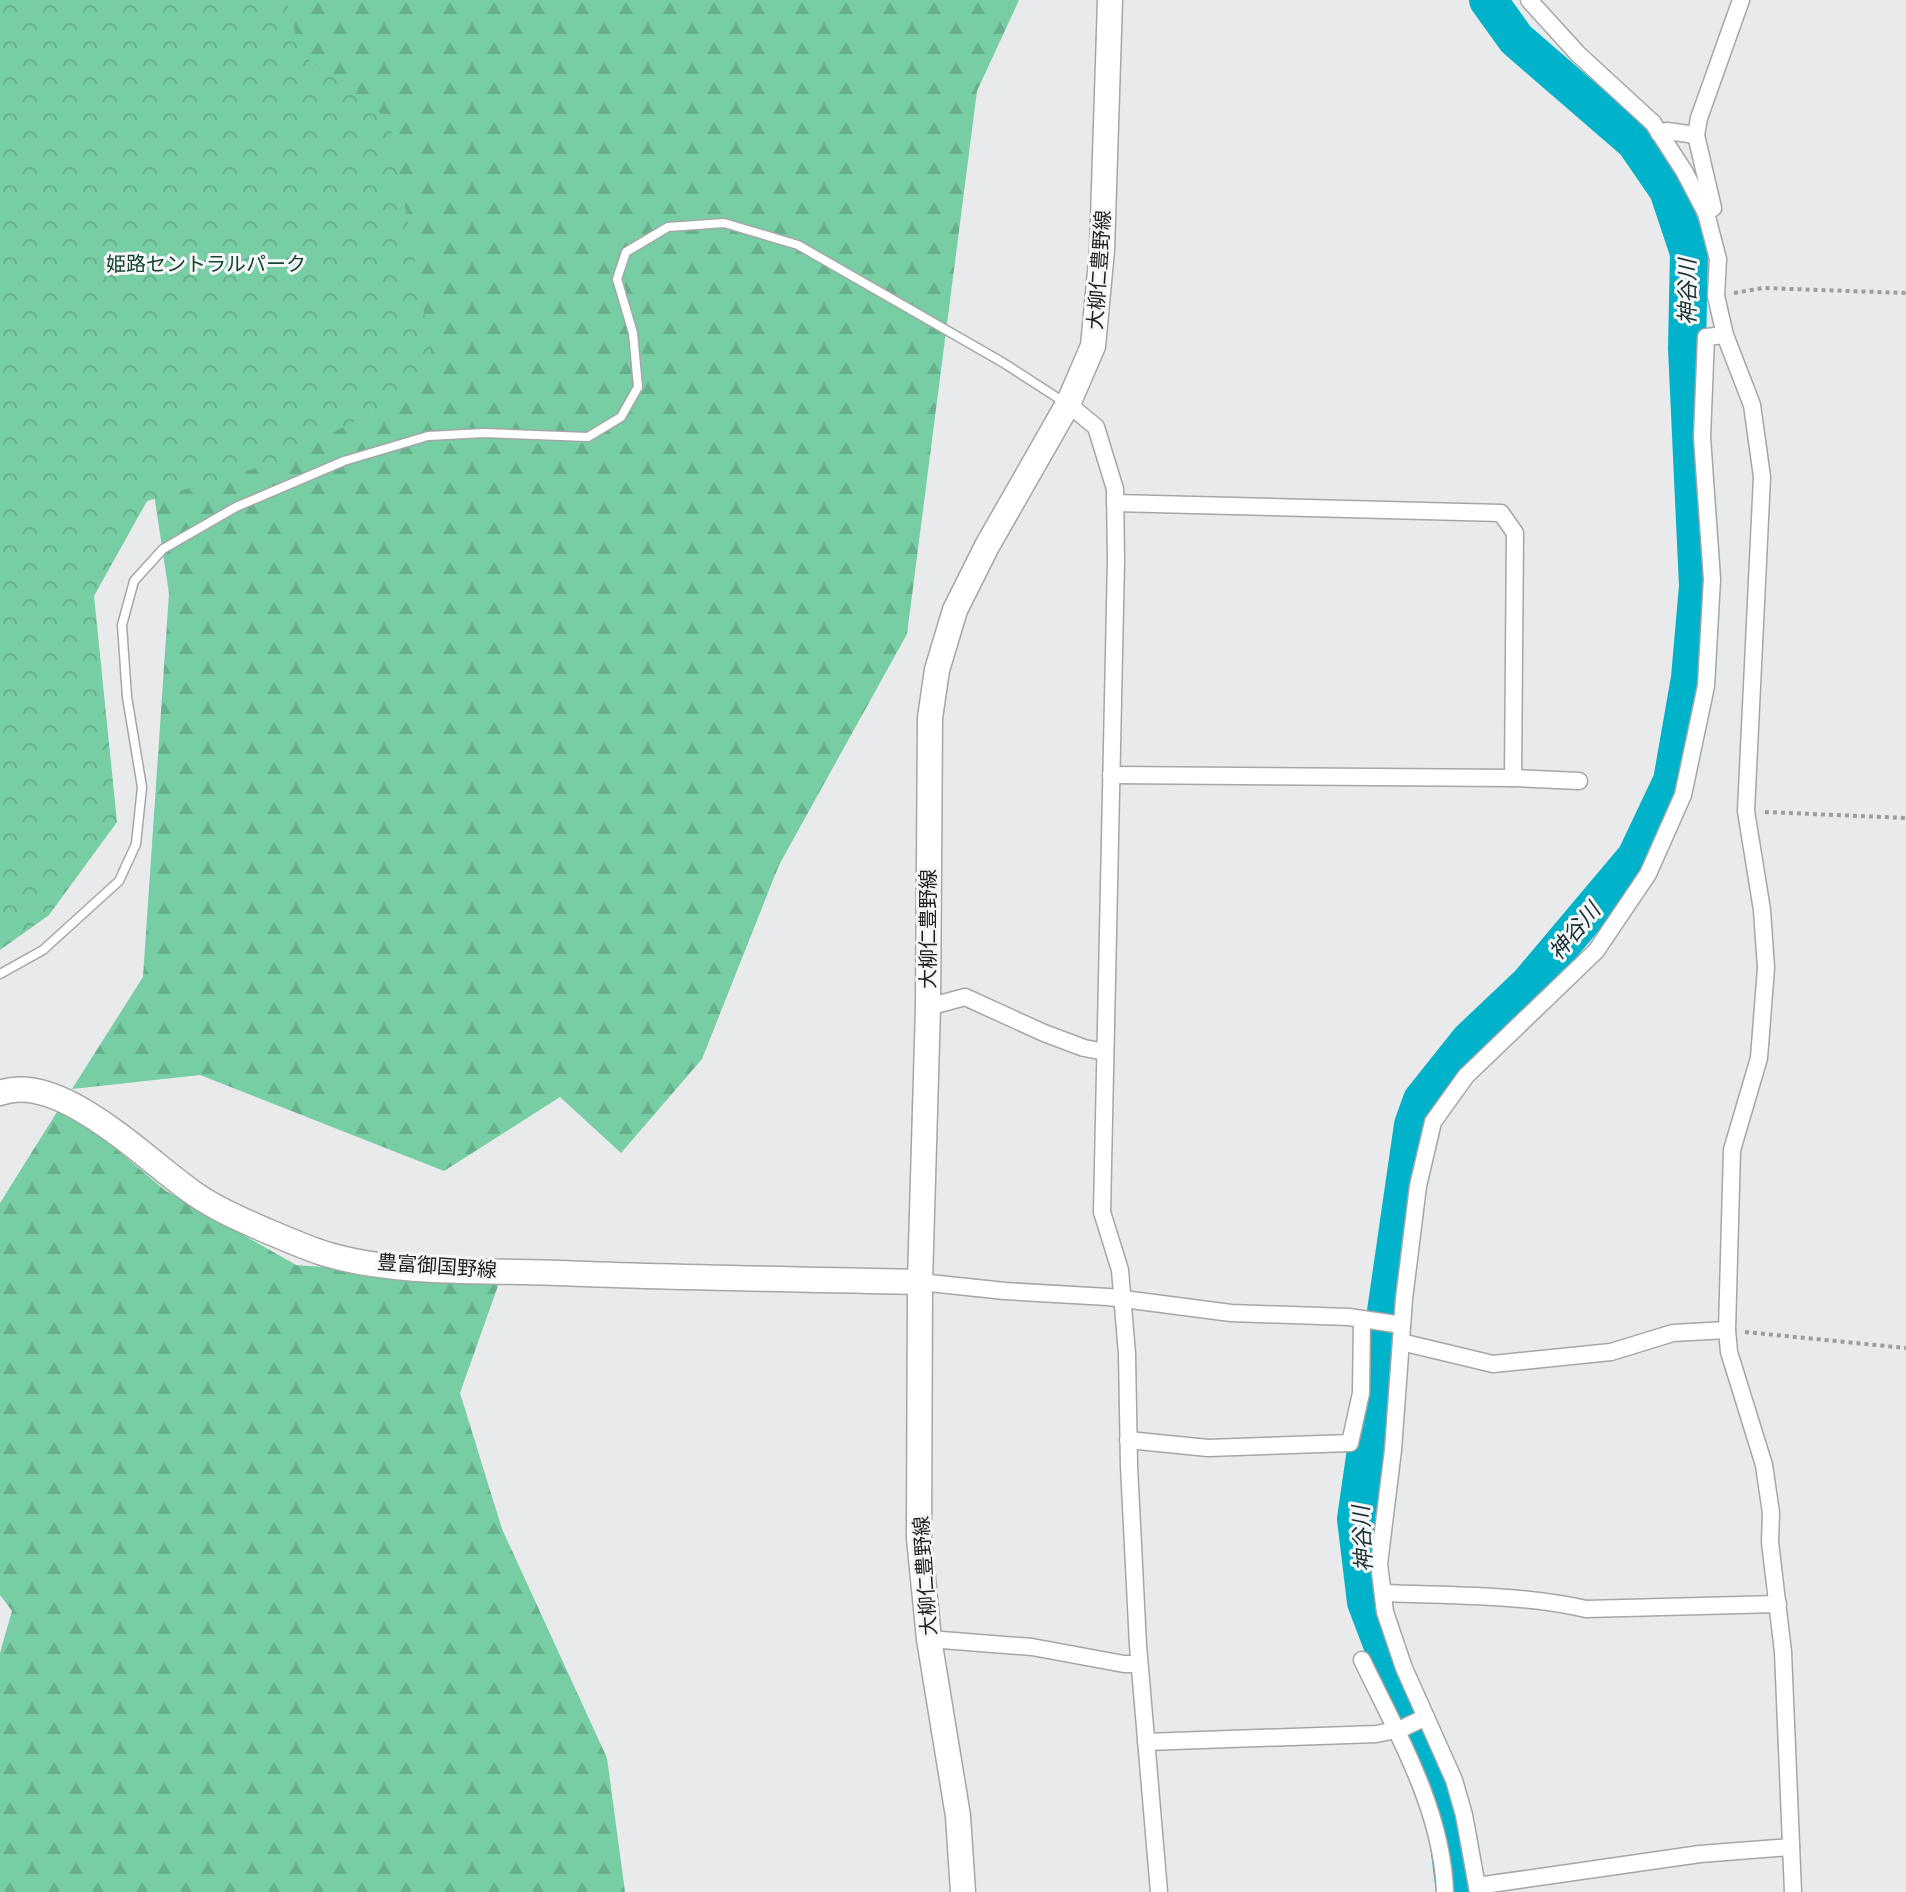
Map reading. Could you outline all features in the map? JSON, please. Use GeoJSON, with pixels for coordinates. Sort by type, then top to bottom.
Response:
{"type":"FeatureCollection","features":[{"type":"Feature","properties":{"kind":"main road","name":"大柳仁豊野線"},"geometry":{"type":"LineString","coordinates":[[963,1892],[958,1816],[929,1639],[919,1538],[920,1282],[928,1007],[930,718],[937,670],[955,610],[987,546],[1068,404],[1093,346],[1102,250],[1110,0]]}},
{"type":"Feature","properties":{"kind":"main road","name":"豊富御国野線"},"geometry":{"type":"LineString","coordinates":[[0,1093],[9,1090],[47,1093],[71,1104],[113,1131],[194,1194],[249,1223],[328,1255],[405,1267],[920,1282]]}},
{"type":"Feature","properties":{"kind":"street"},"geometry":{"type":"LineString","coordinates":[[1529,0],[1578,54],[1653,123],[1684,171],[1706,213],[1718,259],[1716,296],[1725,335],[1752,405],[1762,477],[1746,811],[1762,910],[1766,968],[1759,1058],[1732,1150],[1727,1330],[1729,1352],[1764,1465],[1771,1513],[1770,1542],[1783,1652],[1793,1892]]}},
{"type":"Feature","properties":{"kind":"street"},"geometry":{"type":"LineString","coordinates":[[1706,213],[1713,208],[1696,135],[1699,118],[1741,0]]}},
{"type":"Feature","properties":{"kind":"street"},"geometry":{"type":"LineString","coordinates":[[1659,133],[1667,131],[1696,135]]}},
{"type":"Feature","properties":{"kind":"street"},"geometry":{"type":"LineString","coordinates":[[1725,335],[1706,337],[1702,437],[1712,579],[1706,686],[1683,795],[1648,874],[1596,951],[1466,1076],[1433,1122],[1418,1186],[1400,1331],[1393,1450],[1379,1564],[1385,1612],[1404,1668],[1423,1718],[1454,1780],[1478,1889],[1700,1854],[1791,1847]]}},
{"type":"Feature","properties":{"kind":"street"},"geometry":{"type":"LineString","coordinates":[[1068,404],[1096,427],[1115,489],[1102,1212],[1120,1270],[1127,1354],[1139,1664],[1159,1892]]}},
{"type":"Feature","properties":{"kind":"street"},"geometry":{"type":"LineString","coordinates":[[1115,503],[1501,513],[1515,533],[1513,778]]}},
{"type":"Feature","properties":{"kind":"street"},"geometry":{"type":"LineString","coordinates":[[1111,775],[1579,781]]}},
{"type":"Feature","properties":{"kind":"street"},"geometry":{"type":"LineString","coordinates":[[928,1007],[965,997],[1044,1033],[1084,1048],[1105,1052]]}},
{"type":"Feature","properties":{"kind":"street"},"geometry":{"type":"LineString","coordinates":[[920,1282],[1121,1298],[1231,1313],[1349,1317],[1400,1331],[1493,1364],[1611,1352],[1673,1333],[1727,1330]]}},
{"type":"Feature","properties":{"kind":"street"},"geometry":{"type":"LineString","coordinates":[[1128,1440],[1208,1448],[1350,1443],[1361,1393],[1366,1320]]}},
{"type":"Feature","properties":{"kind":"street"},"geometry":{"type":"LineString","coordinates":[[1383,1593],[1489,1597],[1559,1603],[1586,1609],[1778,1604]]}},
{"type":"Feature","properties":{"kind":"street"},"geometry":{"type":"LineString","coordinates":[[929,1639],[1032,1647],[1139,1664]]}},
{"type":"Feature","properties":{"kind":"street"},"geometry":{"type":"LineString","coordinates":[[1362,1660],[1399,1729],[1423,1787],[1440,1852],[1445,1892]]}},
{"type":"Feature","properties":{"kind":"street"},"geometry":{"type":"LineString","coordinates":[[1146,1742],[1376,1734],[1399,1729],[1423,1718]]}},
{"type":"Feature","properties":{"kind":"lane"},"geometry":{"type":"LineString","coordinates":[[0,974],[43,950],[119,881],[136,844],[142,787],[127,697],[122,625],[134,581],[163,549],[236,507],[344,461],[428,436],[484,433],[588,437],[621,417],[638,387],[633,333],[617,279],[626,252],[668,227],[724,223],[798,245],[1002,362],[1068,404]]}},
{"type":"Feature","properties":{"kind":"path"},"geometry":{"type":"LineString","coordinates":[[1716,296],[1763,288],[1906,293]]}},
{"type":"Feature","properties":{"kind":"path"},"geometry":{"type":"LineString","coordinates":[[1746,811],[1906,818]]}},
{"type":"Feature","properties":{"kind":"path"},"geometry":{"type":"LineString","coordinates":[[1727,1330],[1906,1348]]}},
{"type":"Feature","properties":{"kind":"green space"},"geometry":{"type":"Polygon","coordinates":[[[0,0],[1019,0],[977,91],[907,634],[779,865],[702,1059],[621,1153],[560,1097],[444,1171],[200,1075],[72,1089],[143,977],[169,593],[136,376],[0,0]]]}},
{"type":"Feature","properties":{"kind":"green space","name":"姫路セントラルパーク"},"geometry":{"type":"Polygon","coordinates":[[[0,0],[286,0],[301,54],[390,121],[435,376],[286,459],[147,501],[94,596],[117,822],[49,915],[0,950],[0,0]]]}},
{"type":"Feature","properties":{"kind":"green space"},"geometry":{"type":"Polygon","coordinates":[[[62,1104],[166,1191],[296,1265],[500,1280],[460,1393],[502,1529],[607,1758],[625,1892],[0,1892],[0,1653],[12,1611],[0,1595],[0,1203],[62,1104]]]}},
{"type":"Feature","properties":{"kind":"waterway","name":"神谷川"},"geometry":{"type":"LineString","coordinates":[[1455,1892],[1446,1820],[1366,1602],[1356,1519],[1413,1125],[1422,1100],[1469,1041],[1529,984],[1636,857],[1672,781],[1690,678],[1698,586],[1687,348],[1689,253],[1668,190],[1635,142],[1516,39],[1488,0]]}}]}
